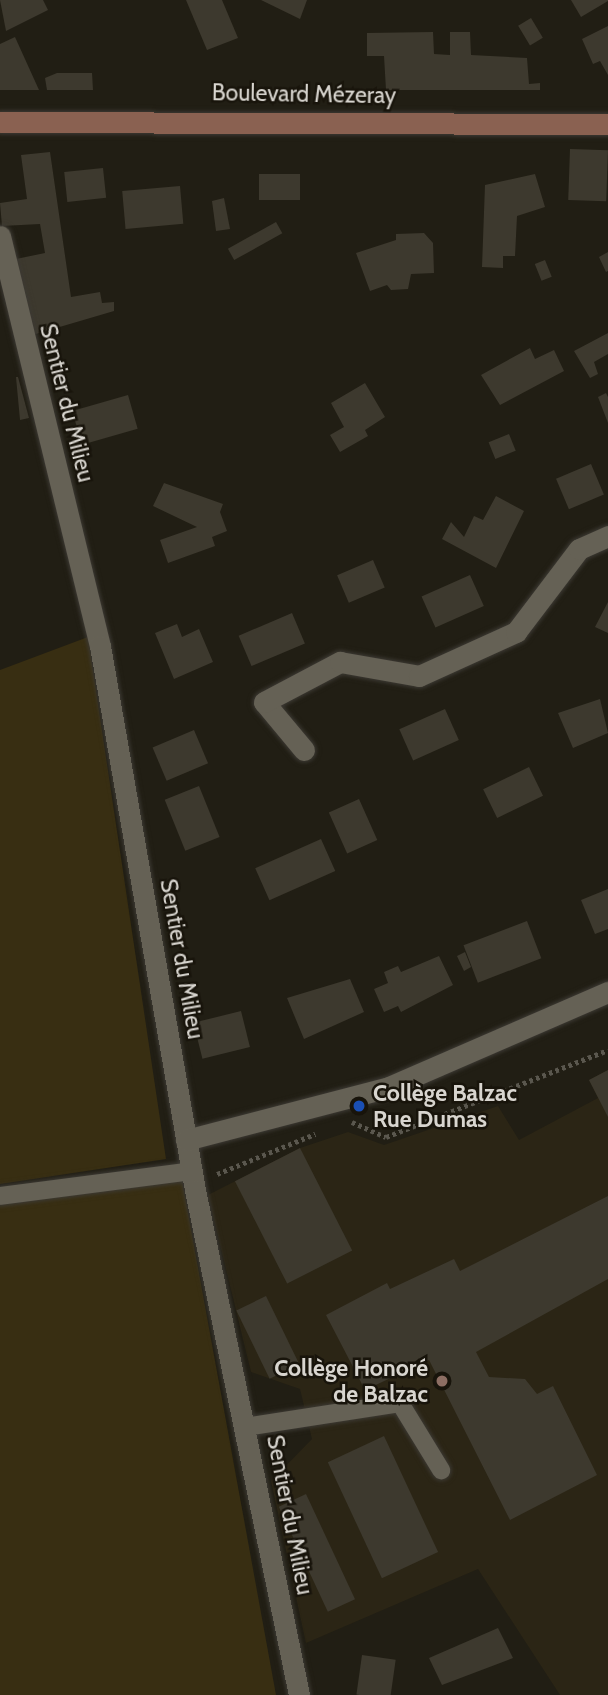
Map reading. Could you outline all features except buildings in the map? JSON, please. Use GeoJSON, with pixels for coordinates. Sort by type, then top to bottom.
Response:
{"type":"FeatureCollection","features":[{"type":"Feature","properties":{"kind":"main road","name":"Boulevard Mézeray"},"geometry":{"type":"LineString","coordinates":[[0,122],[608,124]]}},
{"type":"Feature","properties":{"kind":"street","name":"Sentier du Milieu"},"geometry":{"type":"LineString","coordinates":[[0,236],[100,646],[186,1140],[299,1695]]}},
{"type":"Feature","properties":{"kind":"street"},"geometry":{"type":"LineString","coordinates":[[304,750],[264,702],[341,662],[419,676],[516,632],[579,549],[608,536]]}},
{"type":"Feature","properties":{"kind":"street"},"geometry":{"type":"LineString","coordinates":[[186,1140],[389,1087],[608,992]]}},
{"type":"Feature","properties":{"kind":"lane"},"geometry":{"type":"LineString","coordinates":[[0,1196],[192,1171]]}},
{"type":"Feature","properties":{"kind":"lane"},"geometry":{"type":"LineString","coordinates":[[246,1427],[400,1403],[440,1470]]}},
{"type":"Feature","properties":{"kind":"path"},"geometry":{"type":"LineString","coordinates":[[347,1120],[386,1137],[608,1050]]}},
{"type":"Feature","properties":{"kind":"path"},"geometry":{"type":"LineString","coordinates":[[192,1171],[223,1175],[322,1131]]}},
{"type":"Feature","properties":{"kind":"shaded area"},"geometry":{"type":"Polygon","coordinates":[[[88,637],[166,1159],[0,1184],[0,670],[88,637]]]}},
{"type":"Feature","properties":{"kind":"shaded area","name":"Collège Honoré de Balzac"},"geometry":{"type":"Polygon","coordinates":[[[608,1070],[608,1695],[560,1695],[478,1569],[306,1643],[271,1481],[312,1439],[300,1389],[251,1372],[208,1195],[300,1148],[348,1132],[384,1145],[498,1106],[519,1140],[598,1098],[589,1080],[608,1070]]]}},
{"type":"Feature","properties":{"kind":"shaded area"},"geometry":{"type":"Polygon","coordinates":[[[182,1180],[276,1695],[0,1695],[0,1205],[182,1180]]]}},
{"type":"Feature","properties":{"kind":"place","name":"Collège Balzac Rue Dumas"},"geometry":{"type":"Point","coordinates":[359,1106]}},
{"type":"Feature","properties":{"kind":"place","name":"Collège Honoré de Balzac"},"geometry":{"type":"Point","coordinates":[442,1381]}}]}
